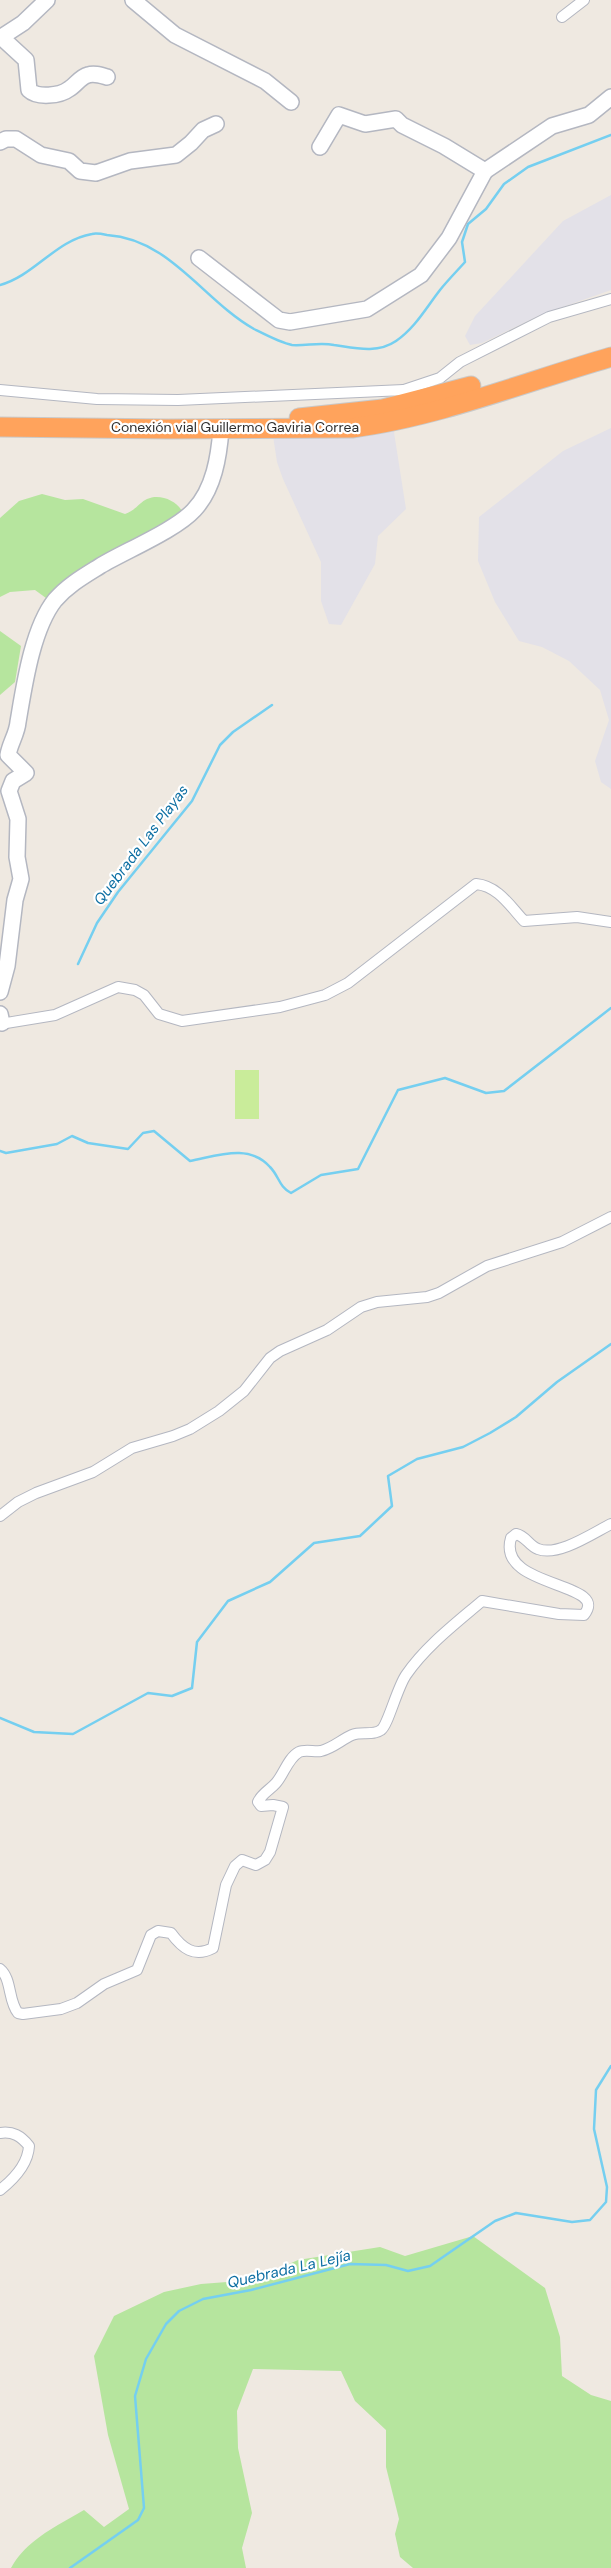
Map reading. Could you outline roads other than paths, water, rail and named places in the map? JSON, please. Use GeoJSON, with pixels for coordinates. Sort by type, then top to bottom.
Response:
{"type":"FeatureCollection","features":[{"type":"Feature","properties":{"kind":"highway","name":"Conexión vial Guillermo Gaviria Correa"},"geometry":{"type":"LineString","coordinates":[[0,415],[280,418],[348,414],[407,396],[611,345]]}},
{"type":"Feature","properties":{"kind":"highway","name":"Conexión vial Guillermo Gaviria Correa"},"geometry":{"type":"LineString","coordinates":[[0,427],[328,430],[374,425],[443,408],[611,358]]}},
{"type":"Feature","properties":{"kind":"street"},"geometry":{"type":"LineString","coordinates":[[47,0],[23,23],[0,37],[26,60],[29,90],[35,94],[59,94],[68,90],[87,75],[97,74],[107,77]]}},
{"type":"Feature","properties":{"kind":"street"},"geometry":{"type":"LineString","coordinates":[[132,0],[175,35],[268,83],[291,102]]}},
{"type":"Feature","properties":{"kind":"street"},"geometry":{"type":"LineString","coordinates":[[562,17],[584,0]]}},
{"type":"Feature","properties":{"kind":"street"},"geometry":{"type":"LineString","coordinates":[[199,258],[279,320],[290,322],[367,309],[421,275],[431,264],[449,238],[485,171],[552,126],[589,115],[611,97]]}},
{"type":"Feature","properties":{"kind":"street"},"geometry":{"type":"LineString","coordinates":[[320,147],[339,115],[365,124],[396,119],[402,125],[444,146],[485,171]]}},
{"type":"Feature","properties":{"kind":"street"},"geometry":{"type":"LineString","coordinates":[[0,142],[6,139],[16,139],[41,155],[65,158],[80,171],[96,173],[130,161],[176,155],[191,144],[203,130],[216,124]]}},
{"type":"Feature","properties":{"kind":"street"},"geometry":{"type":"LineString","coordinates":[[0,390],[97,399],[178,400],[407,396],[440,378],[460,362],[549,317],[611,299]]}},
{"type":"Feature","properties":{"kind":"street"},"geometry":{"type":"LineString","coordinates":[[0,992],[7,966],[16,900],[21,879],[17,857],[18,820],[9,791],[13,781],[26,773],[8,755],[18,724],[23,685],[47,613],[56,600],[76,580],[145,542],[194,511],[201,501],[213,475],[219,451],[221,429]]}},
{"type":"Feature","properties":{"kind":"street"},"geometry":{"type":"LineString","coordinates":[[1,1021],[55,1015],[118,988],[135,990],[144,995],[159,1014],[182,1021],[280,1007],[325,995],[348,983],[476,884],[485,885],[500,895],[524,921],[577,917],[611,922]]}},
{"type":"Feature","properties":{"kind":"street"},"geometry":{"type":"LineString","coordinates":[[0,1516],[47,1487],[93,1472],[132,1448],[190,1429],[219,1411],[244,1391],[270,1358],[280,1351],[327,1330],[362,1307],[377,1302],[427,1297],[439,1293],[487,1266],[562,1242],[611,1217]]}},
{"type":"Feature","properties":{"kind":"street"},"geometry":{"type":"LineString","coordinates":[[0,1969],[7,1981],[12,2007],[18,2013],[23,2014],[61,2009],[77,2003],[104,1984],[137,1970],[151,1935],[158,1931],[171,1933],[181,1947],[190,1950],[200,1952],[212,1948],[215,1943],[226,1885],[236,1866],[242,1860],[256,1865],[265,1860],[270,1852],[283,1808],[273,1805],[261,1806],[258,1802],[261,1796],[279,1779],[293,1758],[299,1752],[330,1748],[352,1735],[364,1732],[374,1733],[381,1730],[388,1719],[394,1697],[405,1676],[429,1647],[482,1601],[558,1614],[584,1615],[590,1610],[592,1602],[590,1597],[579,1590],[528,1572],[512,1555],[509,1544],[511,1538],[516,1534],[522,1536],[536,1549],[552,1551],[611,1524]]}},
{"type":"Feature","properties":{"kind":"street"},"geometry":{"type":"LineString","coordinates":[[0,2133],[8,2132],[22,2136],[30,2146],[29,2155],[20,2170],[0,2190]]}},
{"type":"Feature","properties":{"kind":"waterway"},"geometry":{"type":"LineString","coordinates":[[0,285],[24,274],[67,243],[92,234],[103,234],[129,239],[149,247],[168,259],[236,317],[254,329],[278,340],[292,345],[329,344],[366,349],[381,348],[396,341],[409,330],[443,286],[465,262],[462,242],[468,224],[486,209],[504,184],[528,167],[611,135]]}},
{"type":"Feature","properties":{"kind":"waterway","name":"Quebrada Las Playas"},"geometry":{"type":"LineString","coordinates":[[78,964],[97,923],[118,892],[192,801],[220,745],[233,732],[272,705]]}},
{"type":"Feature","properties":{"kind":"waterway"},"geometry":{"type":"LineString","coordinates":[[0,1151],[6,1153],[57,1144],[72,1136],[88,1143],[128,1149],[143,1133],[154,1131],[190,1161],[232,1153],[252,1155],[270,1167],[281,1185],[291,1193],[321,1175],[358,1169],[398,1090],[445,1078],[486,1093],[504,1091],[611,1008]]}},
{"type":"Feature","properties":{"kind":"waterway"},"geometry":{"type":"LineString","coordinates":[[0,1718],[34,1732],[73,1734],[148,1693],[172,1696],[192,1688],[197,1642],[228,1601],[270,1582],[314,1543],[360,1536],[392,1506],[388,1476],[417,1459],[463,1447],[490,1433],[516,1417],[557,1382],[611,1344]]}},
{"type":"Feature","properties":{"kind":"waterway","name":"Quebrada La Lejía"},"geometry":{"type":"LineString","coordinates":[[70,2568],[138,2520],[144,2508],[135,2396],[146,2359],[166,2324],[179,2311],[203,2299],[251,2290],[350,2264],[386,2265],[408,2271],[430,2266],[495,2221],[516,2213],[572,2222],[590,2220],[606,2202],[607,2187],[594,2129],[596,2090],[611,2066]]}}]}
